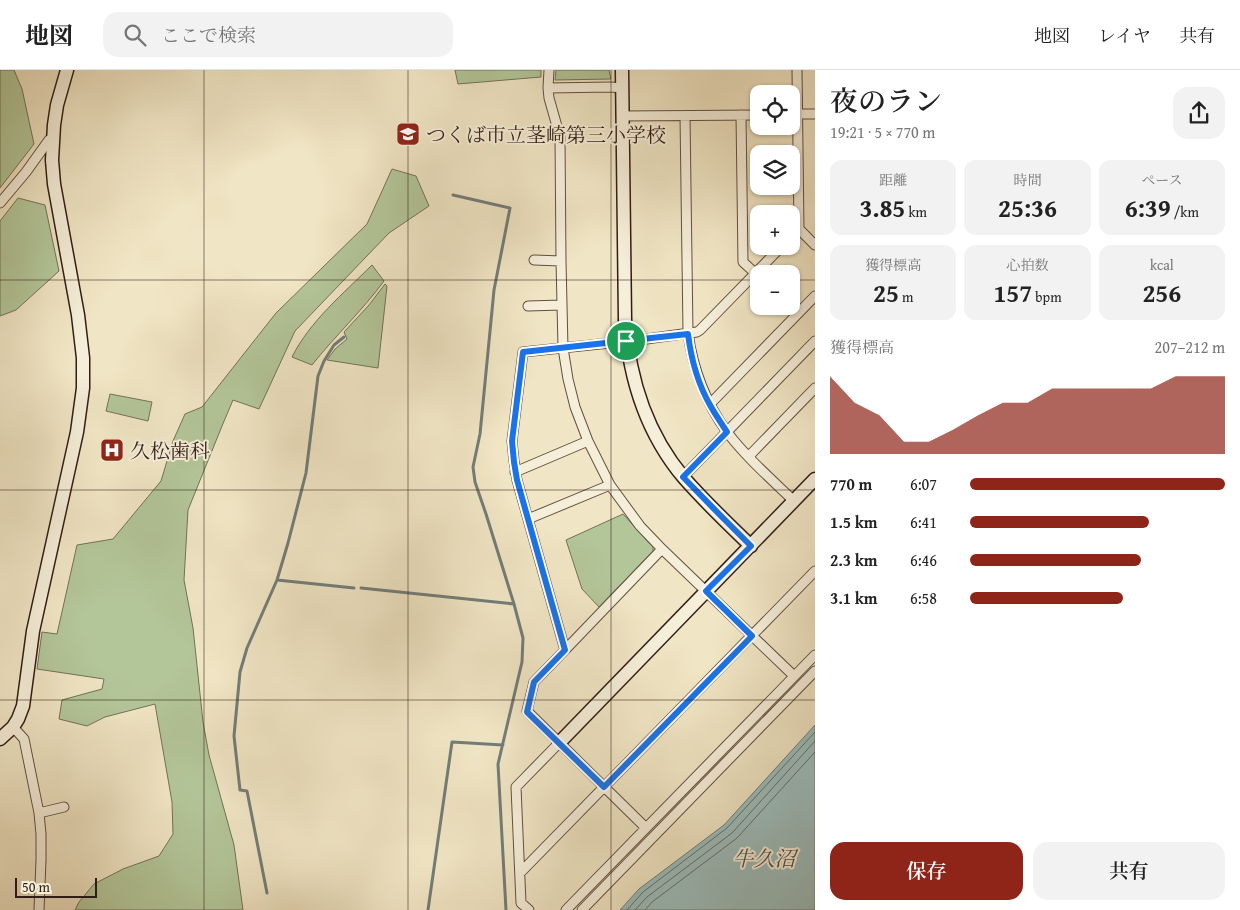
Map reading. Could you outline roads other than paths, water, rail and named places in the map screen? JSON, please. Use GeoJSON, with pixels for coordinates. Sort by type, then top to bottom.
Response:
{"type":"FeatureCollection","features":[{"type":"Feature","properties":{"kind":"street"},"geometry":{"type":"LineString","coordinates":[[0,739],[13,727],[23,706],[33,631],[74,448],[83,388],[83,358],[78,315],[54,184],[52,160],[56,105],[67,70]]}},
{"type":"Feature","properties":{"kind":"street"},"geometry":{"type":"LineString","coordinates":[[549,70],[549,98],[560,137],[563,348],[570,388],[588,441],[610,484],[640,526],[794,676]]}},
{"type":"Feature","properties":{"kind":"street"},"geometry":{"type":"LineString","coordinates":[[622,70],[625,320],[626,341],[636,386],[642,406],[654,432],[683,477],[751,546]]}},
{"type":"Feature","properties":{"kind":"street"},"geometry":{"type":"LineString","coordinates":[[796,85],[797,70]]}},
{"type":"Feature","properties":{"kind":"street"},"geometry":{"type":"LineString","coordinates":[[548,88],[622,88]]}},
{"type":"Feature","properties":{"kind":"street"},"geometry":{"type":"LineString","coordinates":[[800,114],[815,114]]}},
{"type":"Feature","properties":{"kind":"street"},"geometry":{"type":"LineString","coordinates":[[741,115],[743,262],[750,268]]}},
{"type":"Feature","properties":{"kind":"street"},"geometry":{"type":"LineString","coordinates":[[622,116],[750,115]]}},
{"type":"Feature","properties":{"kind":"street"},"geometry":{"type":"LineString","coordinates":[[685,116],[688,334],[693,361],[710,404],[727,432],[794,501]]}},
{"type":"Feature","properties":{"kind":"street"},"geometry":{"type":"LineString","coordinates":[[795,135],[798,205]]}},
{"type":"Feature","properties":{"kind":"street"},"geometry":{"type":"LineString","coordinates":[[0,203],[49,140]]}},
{"type":"Feature","properties":{"kind":"street"},"geometry":{"type":"LineString","coordinates":[[800,230],[815,245]]}},
{"type":"Feature","properties":{"kind":"street"},"geometry":{"type":"LineString","coordinates":[[763,265],[773,255]]}},
{"type":"Feature","properties":{"kind":"street"},"geometry":{"type":"LineString","coordinates":[[534,260],[561,261]]}},
{"type":"Feature","properties":{"kind":"street"},"geometry":{"type":"LineString","coordinates":[[565,650],[515,472],[512,441],[523,352],[694,333],[700,330],[750,278]]}},
{"type":"Feature","properties":{"kind":"street"},"geometry":{"type":"LineString","coordinates":[[710,404],[815,296]]}},
{"type":"Feature","properties":{"kind":"street"},"geometry":{"type":"LineString","coordinates":[[528,306],[562,305]]}},
{"type":"Feature","properties":{"kind":"street"},"geometry":{"type":"LineString","coordinates":[[683,477],[815,341]]}},
{"type":"Feature","properties":{"kind":"street"},"geometry":{"type":"LineString","coordinates":[[749,456],[815,388]]}},
{"type":"Feature","properties":{"kind":"street"},"geometry":{"type":"LineString","coordinates":[[515,472],[588,441]]}},
{"type":"Feature","properties":{"kind":"street"},"geometry":{"type":"LineString","coordinates":[[529,910],[522,903],[516,787],[815,479]]}},
{"type":"Feature","properties":{"kind":"street"},"geometry":{"type":"LineString","coordinates":[[528,519],[610,484]]}},
{"type":"Feature","properties":{"kind":"street"},"geometry":{"type":"LineString","coordinates":[[646,828],[527,712],[534,682],[662,549]]}},
{"type":"Feature","properties":{"kind":"street"},"geometry":{"type":"LineString","coordinates":[[520,873],[815,571]]}},
{"type":"Feature","properties":{"kind":"street"},"geometry":{"type":"LineString","coordinates":[[566,910],[815,655]]}},
{"type":"Feature","properties":{"kind":"street"},"geometry":{"type":"LineString","coordinates":[[582,910],[815,671]]}},
{"type":"Feature","properties":{"kind":"street"},"geometry":{"type":"LineString","coordinates":[[13,727],[24,739],[39,813],[42,860],[38,910]]}},
{"type":"Feature","properties":{"kind":"street"},"geometry":{"type":"LineString","coordinates":[[39,813],[64,807]]}},
{"type":"Feature","properties":{"kind":"water","name":"牛久沼"},"geometry":{"type":"Polygon","coordinates":[[[815,725],[815,910],[620,910],[639,889],[724,825],[815,725]]]}},
{"type":"Feature","properties":{"kind":"waterway"},"geometry":{"type":"LineString","coordinates":[[453,195],[510,208],[494,290],[480,434],[473,467],[475,482],[523,638],[522,662],[498,764],[506,910]]}},
{"type":"Feature","properties":{"kind":"waterway"},"geometry":{"type":"LineString","coordinates":[[267,893],[247,791],[240,790],[234,736],[240,672],[247,648],[277,580],[288,543],[306,473],[318,376],[324,361],[334,345],[344,337]]}},
{"type":"Feature","properties":{"kind":"waterway"},"geometry":{"type":"LineString","coordinates":[[277,580],[354,588]]}},
{"type":"Feature","properties":{"kind":"waterway"},"geometry":{"type":"LineString","coordinates":[[361,588],[514,604]]}},
{"type":"Feature","properties":{"kind":"waterway"},"geometry":{"type":"LineString","coordinates":[[428,910],[452,742],[503,745]]}},
{"type":"Feature","properties":{"kind":"place","name":"つくば市立茎崎第三小学校"},"geometry":{"type":"Point","coordinates":[408,134]}},
{"type":"Feature","properties":{"kind":"place","name":"久松歯科"},"geometry":{"type":"Point","coordinates":[112,450]}}]}
